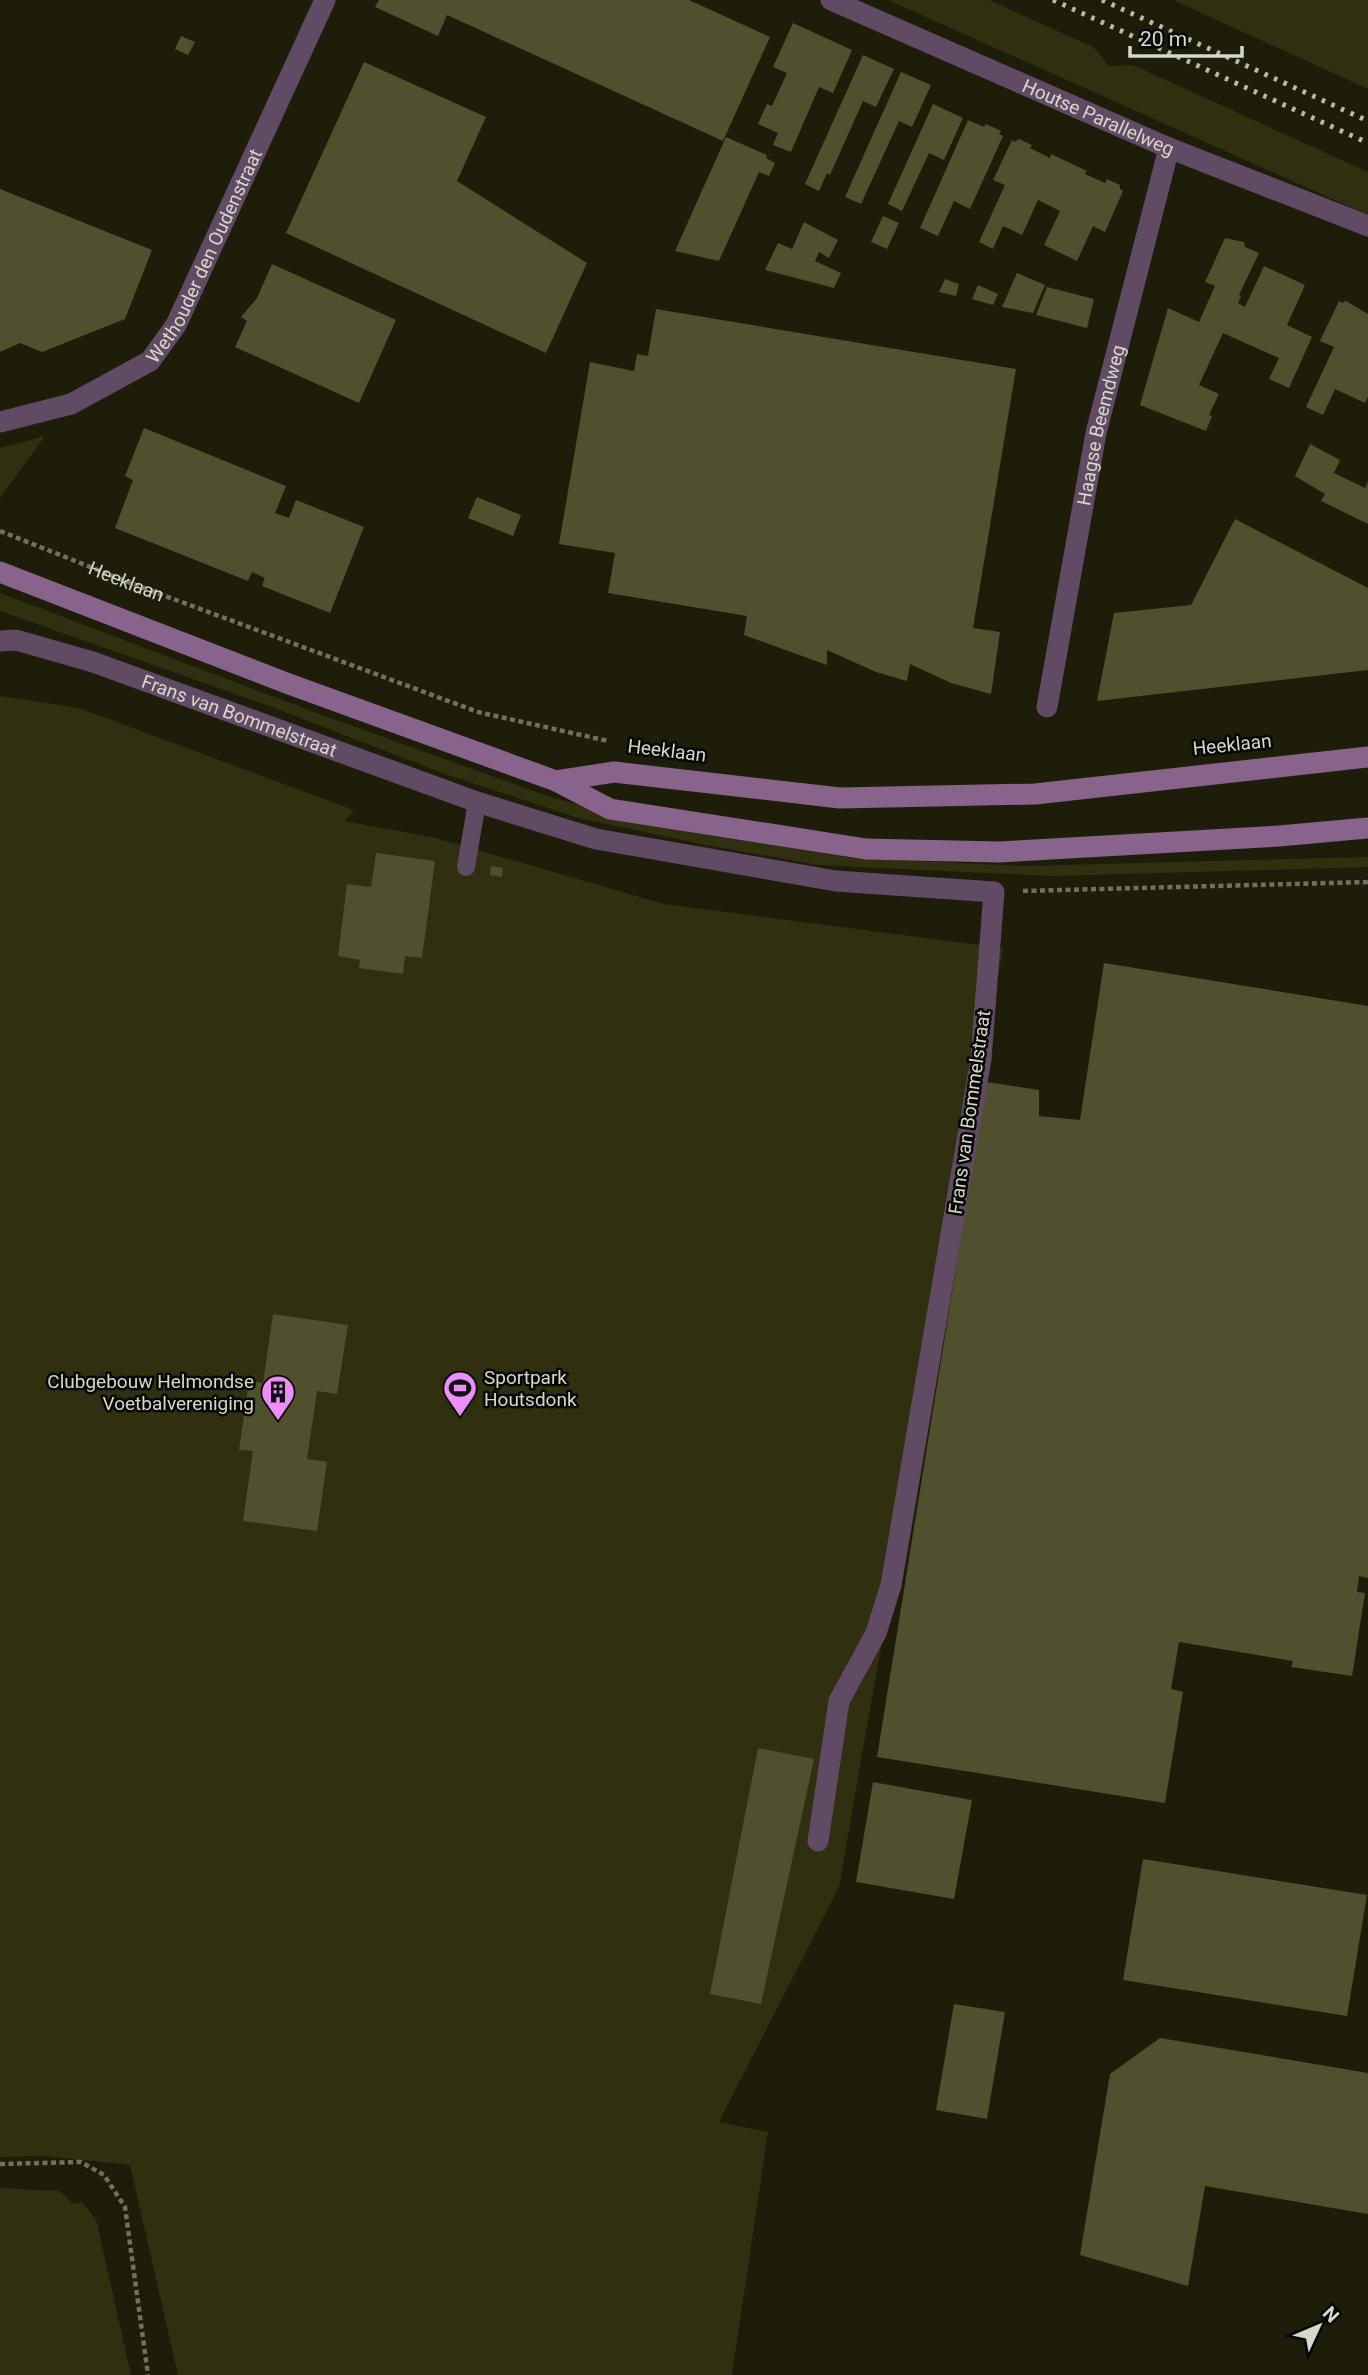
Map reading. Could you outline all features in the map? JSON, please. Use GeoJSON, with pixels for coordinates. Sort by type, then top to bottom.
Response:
{"type":"FeatureCollection","features":[{"type":"Feature","properties":{"kind":"main road","name":"Heeklaan"},"geometry":{"type":"LineString","coordinates":[[0,572],[289,684],[556,781],[610,808],[827,845],[866,849],[999,852],[1279,836],[1368,828]]}},
{"type":"Feature","properties":{"kind":"main road","name":"Heeklaan"},"geometry":{"type":"LineString","coordinates":[[556,781],[614,772],[840,798],[1035,794],[1368,757]]}},
{"type":"Feature","properties":{"kind":"street","name":"Wethouder den Oudenstraat"},"geometry":{"type":"LineString","coordinates":[[0,422],[71,404],[150,361],[176,326],[325,0]]}},
{"type":"Feature","properties":{"kind":"street","name":"Houtse Parallelweg"},"geometry":{"type":"LineString","coordinates":[[831,0],[1169,148],[1368,226]]}},
{"type":"Feature","properties":{"kind":"street","name":"Haagse Beemdweg"},"geometry":{"type":"LineString","coordinates":[[1047,707],[1096,433],[1169,148]]}},
{"type":"Feature","properties":{"kind":"street","name":"Frans van Bommelstraat"},"geometry":{"type":"LineString","coordinates":[[0,641],[16,640],[93,662],[477,802],[596,839],[822,879],[994,892],[981,1059],[891,1586],[876,1633],[839,1701],[818,1840]]}},
{"type":"Feature","properties":{"kind":"lane"},"geometry":{"type":"LineString","coordinates":[[466,867],[477,802]]}},
{"type":"Feature","properties":{"kind":"path","name":"Heeklaan"},"geometry":{"type":"LineString","coordinates":[[0,531],[146,589],[478,712],[615,743]]}},
{"type":"Feature","properties":{"kind":"path"},"geometry":{"type":"LineString","coordinates":[[994,892],[1368,882]]}},
{"type":"Feature","properties":{"kind":"path"},"geometry":{"type":"LineString","coordinates":[[0,2165],[82,2162],[104,2175],[125,2207],[148,2375]]}},
{"type":"Feature","properties":{"kind":"shaded area"},"geometry":{"type":"Polygon","coordinates":[[[888,0],[989,0],[1093,47],[1109,66],[1133,65],[1368,172],[1368,215],[888,0]]]}},
{"type":"Feature","properties":{"kind":"shaded area"},"geometry":{"type":"Polygon","coordinates":[[[1173,0],[1368,0],[1368,89],[1173,0]]]}},
{"type":"Feature","properties":{"kind":"shaded area"},"geometry":{"type":"Polygon","coordinates":[[[45,436],[0,498],[0,448],[45,436]]]}},
{"type":"Feature","properties":{"kind":"shaded area"},"geometry":{"type":"Polygon","coordinates":[[[0,593],[314,712],[553,798],[688,832],[853,858],[1025,866],[1368,857],[1368,867],[1052,876],[818,865],[711,846],[578,818],[442,773],[272,707],[0,611],[0,593]]]}},
{"type":"Feature","properties":{"kind":"shaded area","name":"Sportpark Houtsdonk"},"geometry":{"type":"Polygon","coordinates":[[[0,696],[79,708],[354,810],[345,821],[436,838],[664,904],[1003,948],[839,1887],[719,2122],[768,2132],[732,2375],[178,2375],[130,2165],[43,2156],[0,2157],[0,696]]]}},
{"type":"Feature","properties":{"kind":"shaded area"},"geometry":{"type":"Polygon","coordinates":[[[0,2188],[59,2191],[73,2204],[82,2202],[96,2219],[131,2375],[0,2375],[0,2188]]]}},
{"type":"Feature","properties":{"kind":"building"},"geometry":{"type":"Polygon","coordinates":[[[379,0],[689,0],[770,37],[723,141],[447,15],[438,36],[375,7],[379,0]]]}},
{"type":"Feature","properties":{"kind":"building"},"geometry":{"type":"Polygon","coordinates":[[[793,23],[852,50],[833,93],[819,87],[791,152],[773,145],[778,133],[758,124],[767,104],[772,106],[787,73],[773,67],[793,23]]]}},
{"type":"Feature","properties":{"kind":"building"},"geometry":{"type":"Polygon","coordinates":[[[181,36],[195,42],[188,55],[175,49],[181,36]]]}},
{"type":"Feature","properties":{"kind":"building"},"geometry":{"type":"Polygon","coordinates":[[[863,55],[894,69],[876,107],[863,101],[830,175],[827,173],[819,191],[805,184],[863,55]]]}},
{"type":"Feature","properties":{"kind":"building"},"geometry":{"type":"Polygon","coordinates":[[[364,62],[486,117],[457,181],[587,263],[546,353],[286,233],[364,62]]]}},
{"type":"Feature","properties":{"kind":"building"},"geometry":{"type":"Polygon","coordinates":[[[901,72],[931,85],[912,127],[899,121],[861,204],[845,197],[901,72]]]}},
{"type":"Feature","properties":{"kind":"building"},"geometry":{"type":"Polygon","coordinates":[[[933,104],[963,118],[944,160],[929,153],[902,211],[888,204],[933,104]]]}},
{"type":"Feature","properties":{"kind":"building"},"geometry":{"type":"Polygon","coordinates":[[[968,120],[984,127],[986,124],[1001,131],[999,134],[1003,136],[970,209],[954,201],[938,236],[920,228],[968,120]]]}},
{"type":"Feature","properties":{"kind":"building"},"geometry":{"type":"Polygon","coordinates":[[[726,137],[767,155],[766,158],[775,163],[769,176],[759,172],[719,261],[675,251],[726,137]]]}},
{"type":"Feature","properties":{"kind":"building"},"geometry":{"type":"Polygon","coordinates":[[[1019,139],[1050,158],[1051,154],[1087,171],[1085,174],[1105,183],[1107,179],[1120,185],[1123,191],[1105,232],[1093,226],[1077,261],[1044,245],[1060,211],[1038,200],[1022,235],[1003,226],[993,249],[979,242],[1005,185],[993,180],[1012,140],[1015,142],[1019,139]]]}},
{"type":"Feature","properties":{"kind":"building"},"geometry":{"type":"Polygon","coordinates":[[[0,189],[152,250],[125,319],[42,352],[20,343],[0,352],[0,189]]]}},
{"type":"Feature","properties":{"kind":"building"},"geometry":{"type":"Polygon","coordinates":[[[883,216],[899,223],[887,249],[871,242],[883,216]]]}},
{"type":"Feature","properties":{"kind":"building"},"geometry":{"type":"Polygon","coordinates":[[[804,222],[838,240],[829,258],[819,252],[815,261],[841,273],[834,288],[765,270],[778,243],[792,249],[804,222]]]}},
{"type":"Feature","properties":{"kind":"building"},"geometry":{"type":"Polygon","coordinates":[[[1225,238],[1244,242],[1245,247],[1259,253],[1239,295],[1241,296],[1238,303],[1245,307],[1264,266],[1305,285],[1287,325],[1312,337],[1289,388],[1269,379],[1279,358],[1223,333],[1199,385],[1219,394],[1209,415],[1212,416],[1206,431],[1140,405],[1168,308],[1199,322],[1215,286],[1205,282],[1225,238]]]}},
{"type":"Feature","properties":{"kind":"building"},"geometry":{"type":"Polygon","coordinates":[[[272,264],[396,320],[359,403],[235,347],[247,321],[241,317],[257,298],[272,264]]]}},
{"type":"Feature","properties":{"kind":"building"},"geometry":{"type":"Polygon","coordinates":[[[1017,273],[1045,285],[1033,313],[1002,307],[1017,273]]]}},
{"type":"Feature","properties":{"kind":"building"},"geometry":{"type":"Polygon","coordinates":[[[945,279],[959,284],[956,296],[939,292],[945,279]]]}},
{"type":"Feature","properties":{"kind":"building"},"geometry":{"type":"Polygon","coordinates":[[[978,285],[998,294],[993,305],[972,299],[978,285]]]}},
{"type":"Feature","properties":{"kind":"building"},"geometry":{"type":"Polygon","coordinates":[[[1047,287],[1094,299],[1087,328],[1036,315],[1047,287]]]}},
{"type":"Feature","properties":{"kind":"building"},"geometry":{"type":"Polygon","coordinates":[[[1339,301],[1346,301],[1368,314],[1368,397],[1365,403],[1335,389],[1323,415],[1306,407],[1334,347],[1320,341],[1339,301]]]}},
{"type":"Feature","properties":{"kind":"building"},"geometry":{"type":"Polygon","coordinates":[[[656,309],[1016,369],[973,628],[1000,632],[991,694],[951,683],[910,664],[907,681],[876,672],[827,650],[827,665],[744,635],[747,616],[608,593],[615,553],[559,544],[590,362],[634,371],[637,354],[648,356],[656,309]]]}},
{"type":"Feature","properties":{"kind":"building"},"geometry":{"type":"Polygon","coordinates":[[[144,428],[286,486],[275,513],[289,518],[296,500],[364,527],[330,613],[262,586],[265,578],[252,572],[248,581],[115,528],[133,480],[125,476],[144,428]]]}},
{"type":"Feature","properties":{"kind":"building"},"geometry":{"type":"Polygon","coordinates":[[[1310,444],[1340,460],[1334,473],[1365,488],[1368,481],[1368,524],[1321,501],[1325,494],[1295,476],[1310,444]]]}},
{"type":"Feature","properties":{"kind":"building"},"geometry":{"type":"Polygon","coordinates":[[[477,497],[521,515],[513,536],[468,518],[477,497]]]}},
{"type":"Feature","properties":{"kind":"building"},"geometry":{"type":"Polygon","coordinates":[[[1235,519],[1368,588],[1368,670],[1097,701],[1114,613],[1191,605],[1235,519]]]}},
{"type":"Feature","properties":{"kind":"building"},"geometry":{"type":"Polygon","coordinates":[[[376,853],[435,861],[422,958],[405,956],[403,974],[359,968],[360,960],[338,956],[347,884],[371,887],[376,853]]]}},
{"type":"Feature","properties":{"kind":"building"},"geometry":{"type":"Polygon","coordinates":[[[491,866],[503,868],[502,877],[490,875],[491,866]]]}},
{"type":"Feature","properties":{"kind":"building"},"geometry":{"type":"Polygon","coordinates":[[[1104,963],[1368,1006],[1368,1578],[1359,1576],[1357,1592],[1365,1593],[1352,1676],[1291,1667],[1293,1661],[1179,1642],[1171,1689],[1183,1692],[1165,1803],[877,1757],[986,1082],[1039,1090],[1039,1116],[1080,1120],[1104,963]]]}},
{"type":"Feature","properties":{"kind":"building","name":"Clubgebouw Helmondse Voetbalvereniging"},"geometry":{"type":"Polygon","coordinates":[[[273,1314],[348,1325],[337,1394],[317,1391],[307,1459],[327,1462],[317,1531],[243,1521],[253,1451],[239,1450],[249,1381],[263,1383],[273,1314]]]}},
{"type":"Feature","properties":{"kind":"building"},"geometry":{"type":"Polygon","coordinates":[[[758,1748],[814,1759],[761,2004],[710,1994],[758,1748]]]}},
{"type":"Feature","properties":{"kind":"building"},"geometry":{"type":"Polygon","coordinates":[[[873,1782],[972,1800],[954,1899],[856,1882],[873,1782]]]}},
{"type":"Feature","properties":{"kind":"building"},"geometry":{"type":"Polygon","coordinates":[[[1143,1859],[1367,1895],[1347,2016],[1123,1980],[1143,1859]]]}},
{"type":"Feature","properties":{"kind":"building"},"geometry":{"type":"Polygon","coordinates":[[[954,2004],[1005,2012],[987,2119],[936,2110],[954,2004]]]}},
{"type":"Feature","properties":{"kind":"building"},"geometry":{"type":"Polygon","coordinates":[[[1160,2038],[1368,2073],[1368,2214],[1205,2186],[1188,2286],[1080,2255],[1110,2074],[1160,2038]]]}},
{"type":"Feature","properties":{"kind":"railway"},"geometry":{"type":"LineString","coordinates":[[1053,0],[1368,143]]}},
{"type":"Feature","properties":{"kind":"railway"},"geometry":{"type":"LineString","coordinates":[[1102,0],[1368,121]]}},
{"type":"Feature","properties":{"kind":"place","name":"Sportpark Houtsdonk"},"geometry":{"type":"Point","coordinates":[460,1418]}},
{"type":"Feature","properties":{"kind":"place","name":"Clubgebouw Helmondse Voetbalvereniging"},"geometry":{"type":"Point","coordinates":[278,1422]}}]}
